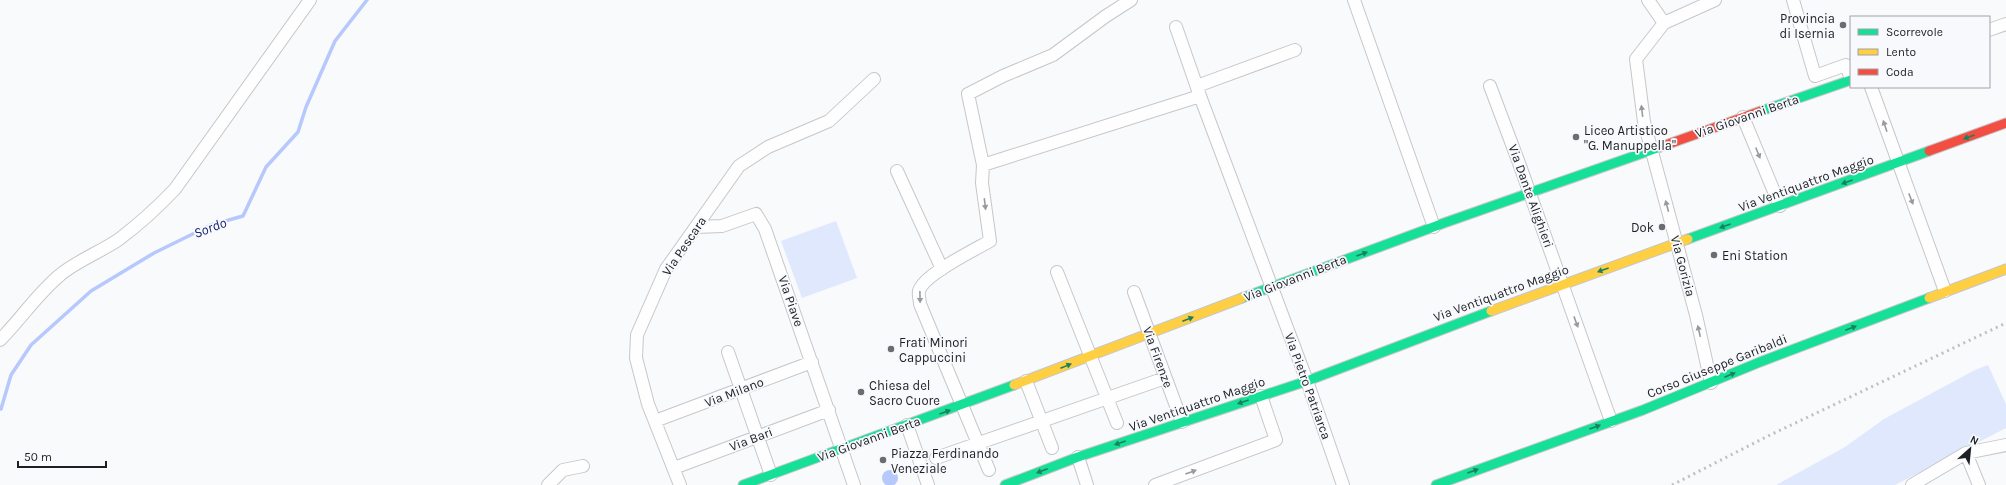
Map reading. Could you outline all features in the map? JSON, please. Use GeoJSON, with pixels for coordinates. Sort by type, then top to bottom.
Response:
{"type":"FeatureCollection","features":[{"type":"Feature","properties":{"kind":"main road","name":"Via Giovanni Berta"},"geometry":{"type":"LineString","coordinates":[[743,485],[962,405],[1434,227],[1594,171],[1651,149],[1850,80]]}},
{"type":"Feature","properties":{"kind":"main road","name":"Via Ventiquattro Maggio"},"geometry":{"type":"LineString","coordinates":[[1004,485],[1078,457],[1307,381],[1563,285],[2006,123]]}},
{"type":"Feature","properties":{"kind":"main road","name":"Corso Giuseppe Garibaldi"},"geometry":{"type":"LineString","coordinates":[[1436,485],[1611,421],[1711,383],[1760,362],[2006,269]]}},
{"type":"Feature","properties":{"kind":"street"},"geometry":{"type":"LineString","coordinates":[[0,340],[36,298],[61,274],[118,240],[156,209],[175,190],[310,0]]}},
{"type":"Feature","properties":{"kind":"street"},"geometry":{"type":"LineString","coordinates":[[1106,16],[1110,4],[1116,0]]}},
{"type":"Feature","properties":{"kind":"street"},"geometry":{"type":"LineString","coordinates":[[990,470],[920,304],[919,292],[924,283],[942,269],[990,241],[982,183],[983,166],[968,94],[1003,76],[1053,55],[1106,16],[1131,0]]}},
{"type":"Feature","properties":{"kind":"street"},"geometry":{"type":"LineString","coordinates":[[1354,0],[1434,227]]}},
{"type":"Feature","properties":{"kind":"street"},"geometry":{"type":"LineString","coordinates":[[1648,0],[1664,23],[1715,0]]}},
{"type":"Feature","properties":{"kind":"street"},"geometry":{"type":"LineString","coordinates":[[1793,0],[1815,76],[1846,65],[1850,77]]}},
{"type":"Feature","properties":{"kind":"street","name":"Via Gorizia"},"geometry":{"type":"LineString","coordinates":[[1664,23],[1636,59],[1644,122],[1677,244],[1711,383]]}},
{"type":"Feature","properties":{"kind":"street"},"geometry":{"type":"LineString","coordinates":[[1990,30],[2006,24]]}},
{"type":"Feature","properties":{"kind":"street","name":"Via Pietro Patriarca"},"geometry":{"type":"LineString","coordinates":[[1176,27],[1198,91],[1307,381],[1343,485]]}},
{"type":"Feature","properties":{"kind":"street"},"geometry":{"type":"LineString","coordinates":[[983,166],[1198,91],[1295,50]]}},
{"type":"Feature","properties":{"kind":"street","name":"Via Pescara"},"geometry":{"type":"LineString","coordinates":[[680,485],[648,404],[636,358],[637,335],[666,269],[739,166],[768,147],[829,121],[874,79]]}},
{"type":"Feature","properties":{"kind":"street","name":"Via Dante Alighieri"},"geometry":{"type":"LineString","coordinates":[[1490,86],[1530,193],[1611,421]]}},
{"type":"Feature","properties":{"kind":"street"},"geometry":{"type":"LineString","coordinates":[[1871,88],[1945,291]]}},
{"type":"Feature","properties":{"kind":"street"},"geometry":{"type":"LineString","coordinates":[[1743,117],[1780,206]]}},
{"type":"Feature","properties":{"kind":"street"},"geometry":{"type":"LineString","coordinates":[[897,171],[942,269]]}},
{"type":"Feature","properties":{"kind":"street","name":"Via Piave"},"geometry":{"type":"LineString","coordinates":[[696,227],[722,226],[756,214],[765,229],[854,485]]}},
{"type":"Feature","properties":{"kind":"street"},"geometry":{"type":"LineString","coordinates":[[1057,272],[1117,423]]}},
{"type":"Feature","properties":{"kind":"street","name":"Via Firenze"},"geometry":{"type":"LineString","coordinates":[[1134,292],[1182,422]]}},
{"type":"Feature","properties":{"kind":"street"},"geometry":{"type":"LineString","coordinates":[[728,352],[771,475]]}},
{"type":"Feature","properties":{"kind":"street","name":"Via Milano"},"geometry":{"type":"LineString","coordinates":[[655,421],[812,362]]}},
{"type":"Feature","properties":{"kind":"street"},"geometry":{"type":"LineString","coordinates":[[936,458],[1165,378]]}},
{"type":"Feature","properties":{"kind":"street"},"geometry":{"type":"LineString","coordinates":[[1026,381],[1052,448]]}},
{"type":"Feature","properties":{"kind":"street"},"geometry":{"type":"LineString","coordinates":[[1154,485],[1276,440],[1261,396]]}},
{"type":"Feature","properties":{"kind":"street","name":"Via Bari"},"geometry":{"type":"LineString","coordinates":[[674,468],[829,410]]}},
{"type":"Feature","properties":{"kind":"street"},"geometry":{"type":"LineString","coordinates":[[907,425],[928,485]]}},
{"type":"Feature","properties":{"kind":"street"},"geometry":{"type":"LineString","coordinates":[[1912,485],[1966,453],[2006,445]]}},
{"type":"Feature","properties":{"kind":"street"},"geometry":{"type":"LineString","coordinates":[[1966,453],[1980,485]]}},
{"type":"Feature","properties":{"kind":"street"},"geometry":{"type":"LineString","coordinates":[[1078,457],[1088,485]]}},
{"type":"Feature","properties":{"kind":"street"},"geometry":{"type":"LineString","coordinates":[[548,485],[563,470],[584,466]]}},
{"type":"Feature","properties":{"kind":"shaded area"},"geometry":{"type":"Polygon","coordinates":[[[836,221],[857,278],[802,298],[781,241],[836,221]]]}},
{"type":"Feature","properties":{"kind":"shaded area"},"geometry":{"type":"Polygon","coordinates":[[[1988,365],[2006,404],[2006,428],[1895,485],[1776,485],[1845,447],[1884,419],[1975,370],[1988,365]]]}},
{"type":"Feature","properties":{"kind":"water"},"geometry":{"type":"Polygon","coordinates":[[[887,470],[893,470],[898,475],[896,484],[893,486],[887,486],[882,481],[882,475],[887,470]]]}},
{"type":"Feature","properties":{"kind":"waterway","name":"Sordo"},"geometry":{"type":"LineString","coordinates":[[0,408],[1,409],[11,375],[31,345],[91,291],[154,253],[211,225],[243,216],[266,167],[298,132],[306,107],[335,41],[367,0]]}},
{"type":"Feature","properties":{"kind":"railway"},"geometry":{"type":"LineString","coordinates":[[1672,485],[1768,436],[2006,323]]}},
{"type":"Feature","properties":{"kind":"traffic: fast"},"geometry":{"type":"LineString","coordinates":[[1761,111],[1850,80]]}},
{"type":"Feature","properties":{"kind":"traffic: fast"},"geometry":{"type":"LineString","coordinates":[[1242,298],[1444,223],[1660,147]]}},
{"type":"Feature","properties":{"kind":"traffic: fast"},"geometry":{"type":"LineString","coordinates":[[1688,239],[1929,151]]}},
{"type":"Feature","properties":{"kind":"traffic: fast"},"geometry":{"type":"LineString","coordinates":[[1436,485],[1643,410],[1760,362],[1929,298]]}},
{"type":"Feature","properties":{"kind":"traffic: fast"},"geometry":{"type":"LineString","coordinates":[[1005,485],[1078,457],[1307,381],[1491,311]]}},
{"type":"Feature","properties":{"kind":"traffic: fast"},"geometry":{"type":"LineString","coordinates":[[743,485],[1014,385]]}},
{"type":"Feature","properties":{"kind":"traffic: slow"},"geometry":{"type":"LineString","coordinates":[[1491,311],[1688,239]]}},
{"type":"Feature","properties":{"kind":"traffic: slow"},"geometry":{"type":"LineString","coordinates":[[1929,298],[2006,269]]}},
{"type":"Feature","properties":{"kind":"traffic: slow"},"geometry":{"type":"LineString","coordinates":[[1014,385],[1242,298]]}},
{"type":"Feature","properties":{"kind":"traffic: jam"},"geometry":{"type":"LineString","coordinates":[[1660,147],[1761,111]]}},
{"type":"Feature","properties":{"kind":"traffic: jam"},"geometry":{"type":"LineString","coordinates":[[1929,151],[2006,123]]}},
{"type":"Feature","properties":{"kind":"place","name":"Provincia di Isernia"},"geometry":{"type":"Point","coordinates":[1843,25]}},
{"type":"Feature","properties":{"kind":"place","name":"Liceo Artistico \"G. Manuppella\""},"geometry":{"type":"Point","coordinates":[1576,137]}},
{"type":"Feature","properties":{"kind":"place","name":"Dok"},"geometry":{"type":"Point","coordinates":[1662,227]}},
{"type":"Feature","properties":{"kind":"place","name":"Eni Station"},"geometry":{"type":"Point","coordinates":[1714,255]}},
{"type":"Feature","properties":{"kind":"place","name":"Frati Minori Cappuccini"},"geometry":{"type":"Point","coordinates":[891,349]}},
{"type":"Feature","properties":{"kind":"place","name":"Chiesa del Sacro Cuore"},"geometry":{"type":"Point","coordinates":[861,392]}},
{"type":"Feature","properties":{"kind":"place","name":"Piazza Ferdinando Veneziale"},"geometry":{"type":"Point","coordinates":[883,460]}}]}
